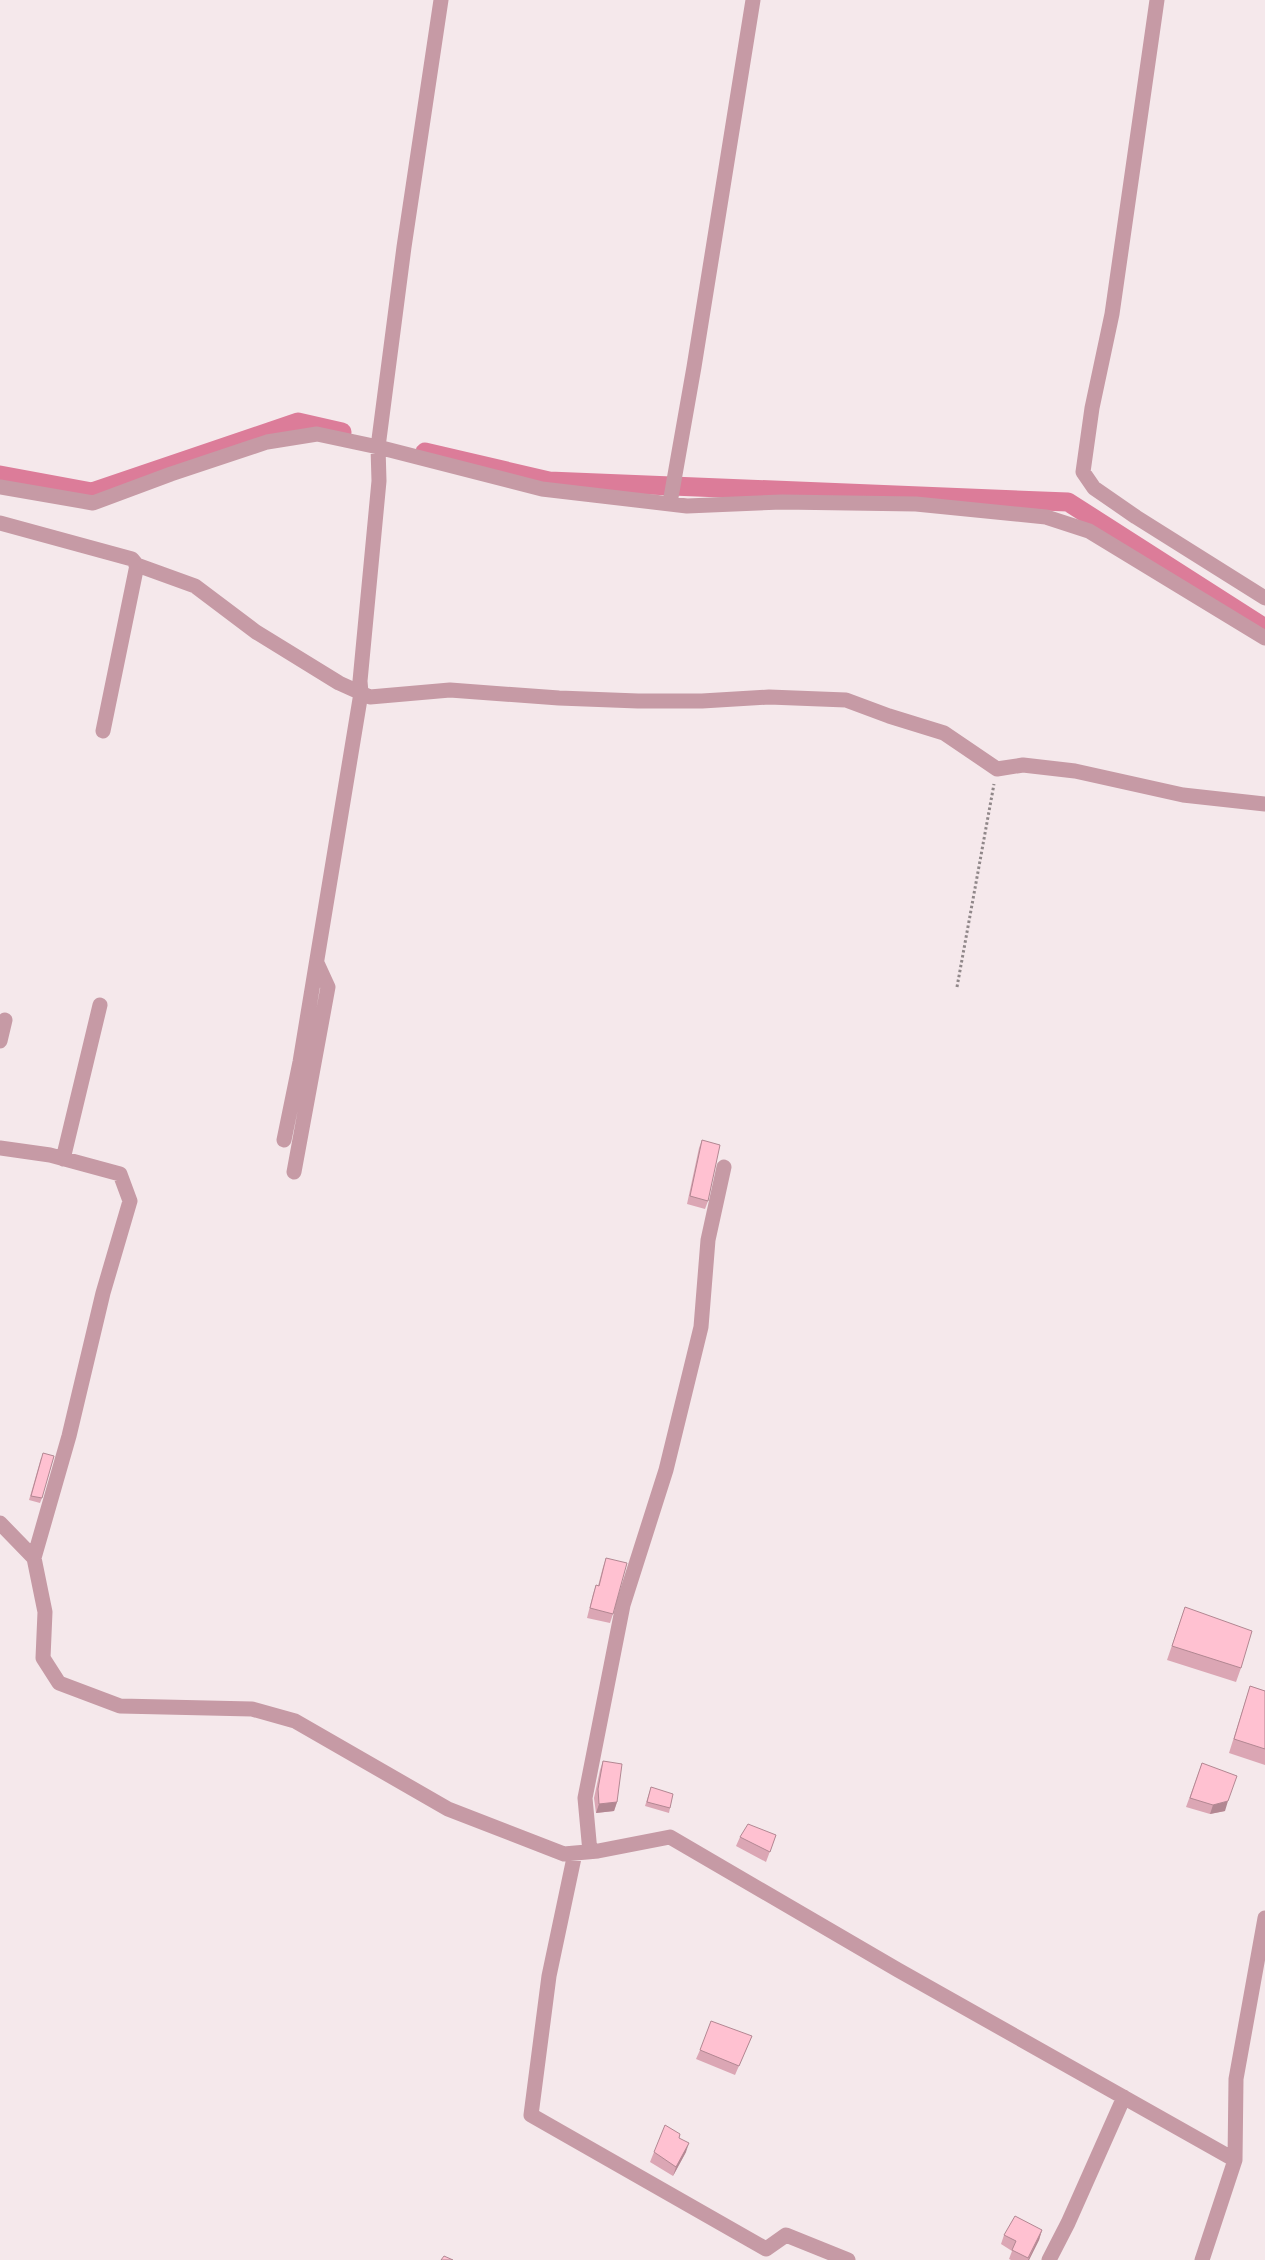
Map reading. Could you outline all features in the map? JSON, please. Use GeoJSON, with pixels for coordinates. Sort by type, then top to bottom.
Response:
{"type":"FeatureCollection","features":[{"type":"Feature","properties":{"kind":"street"},"geometry":{"type":"LineString","coordinates":[[284,1140],[300,1062],[362,693],[360,681],[379,481],[378,447],[405,237],[441,0]]}},
{"type":"Feature","properties":{"kind":"street"},"geometry":{"type":"LineString","coordinates":[[670,503],[698,347],[753,0]]}},
{"type":"Feature","properties":{"kind":"street"},"geometry":{"type":"LineString","coordinates":[[1157,0],[1112,314],[1092,408],[1083,472],[1094,488],[1136,517],[1265,598]]}},
{"type":"Feature","properties":{"kind":"street"},"geometry":{"type":"LineString","coordinates":[[0,487],[93,503],[266,442],[317,434],[378,447],[542,489],[686,506],[782,502],[916,504],[1046,517],[1089,531],[1265,638]]}},
{"type":"Feature","properties":{"kind":"street"},"geometry":{"type":"LineString","coordinates":[[0,523],[132,559],[137,565],[195,586],[256,632],[339,683],[370,697],[450,690],[559,698],[638,701],[702,701],[769,697],[846,700],[944,733],[997,769],[1023,765],[1075,771],[1183,795],[1265,804]]}},
{"type":"Feature","properties":{"kind":"street"},"geometry":{"type":"LineString","coordinates":[[103,731],[137,565]]}},
{"type":"Feature","properties":{"kind":"street"},"geometry":{"type":"LineString","coordinates":[[294,1172],[328,987],[317,963]]}},
{"type":"Feature","properties":{"kind":"street"},"geometry":{"type":"LineString","coordinates":[[63,1159],[100,1005]]}},
{"type":"Feature","properties":{"kind":"street"},"geometry":{"type":"LineString","coordinates":[[0,1041],[5,1020]]}},
{"type":"Feature","properties":{"kind":"street"},"geometry":{"type":"LineString","coordinates":[[0,1148],[63,1159],[120,1174],[130,1201],[104,1293],[69,1436],[34,1558],[45,1612],[43,1658],[60,1683],[120,1706],[252,1709],[295,1721],[448,1808],[564,1854],[590,1852],[670,1838],[898,1970],[1235,2160]]}},
{"type":"Feature","properties":{"kind":"street"},"geometry":{"type":"LineString","coordinates":[[590,1852],[585,1798],[623,1605],[666,1470],[701,1327],[708,1240],[724,1167]]}},
{"type":"Feature","properties":{"kind":"street"},"geometry":{"type":"LineString","coordinates":[[0,1523],[34,1558]]}},
{"type":"Feature","properties":{"kind":"street"},"geometry":{"type":"LineString","coordinates":[[575,1853],[549,1976],[531,2116],[766,2248],[786,2235],[848,2260]]}},
{"type":"Feature","properties":{"kind":"street"},"geometry":{"type":"LineString","coordinates":[[1202,2260],[1235,2160],[1236,2079],[1265,1918]]}},
{"type":"Feature","properties":{"kind":"street"},"geometry":{"type":"LineString","coordinates":[[1049,2260],[1068,2223],[1124,2097]]}},
{"type":"Feature","properties":{"kind":"path"},"geometry":{"type":"LineString","coordinates":[[957,987],[997,769]]}},
{"type":"Feature","properties":{"kind":"building"},"geometry":{"type":"Polygon","coordinates":[[[702,1140],[720,1145],[708,1201],[690,1196],[702,1140]]]}},
{"type":"Feature","properties":{"kind":"building"},"geometry":{"type":"Polygon","coordinates":[[[43,1453],[54,1456],[42,1498],[31,1496],[43,1453]]]}},
{"type":"Feature","properties":{"kind":"building"},"geometry":{"type":"Polygon","coordinates":[[[606,1558],[627,1563],[613,1614],[590,1608],[596,1585],[599,1586],[606,1558]]]}},
{"type":"Feature","properties":{"kind":"building"},"geometry":{"type":"Polygon","coordinates":[[[1185,1607],[1252,1631],[1241,1668],[1172,1646],[1185,1607]]]}},
{"type":"Feature","properties":{"kind":"building"},"geometry":{"type":"Polygon","coordinates":[[[1250,1686],[1265,1691],[1265,1749],[1234,1739],[1250,1686]]]}},
{"type":"Feature","properties":{"kind":"building"},"geometry":{"type":"Polygon","coordinates":[[[603,1761],[622,1764],[617,1802],[599,1804],[598,1789],[603,1761]]]}},
{"type":"Feature","properties":{"kind":"building"},"geometry":{"type":"Polygon","coordinates":[[[1202,1763],[1237,1776],[1228,1801],[1213,1805],[1190,1798],[1202,1763]]]}},
{"type":"Feature","properties":{"kind":"building"},"geometry":{"type":"Polygon","coordinates":[[[651,1787],[673,1794],[670,1808],[647,1802],[651,1787]]]}},
{"type":"Feature","properties":{"kind":"building"},"geometry":{"type":"Polygon","coordinates":[[[748,1824],[776,1835],[770,1852],[740,1837],[748,1824]]]}},
{"type":"Feature","properties":{"kind":"building"},"geometry":{"type":"Polygon","coordinates":[[[711,2021],[752,2036],[739,2066],[700,2050],[711,2021]]]}},
{"type":"Feature","properties":{"kind":"building"},"geometry":{"type":"Polygon","coordinates":[[[665,2125],[680,2134],[679,2138],[689,2143],[676,2167],[654,2152],[665,2125]]]}},
{"type":"Feature","properties":{"kind":"building"},"geometry":{"type":"Polygon","coordinates":[[[1015,2216],[1042,2230],[1028,2258],[1012,2250],[1016,2241],[1004,2235],[1015,2216]]]}},
{"type":"Feature","properties":{"kind":"building"},"geometry":{"type":"Polygon","coordinates":[[[444,2256],[453,2260],[441,2260],[444,2256]]]}},
{"type":"Feature","properties":{"kind":"waterway"},"geometry":{"type":"LineString","coordinates":[[0,475],[92,492],[298,422],[342,432]]}},
{"type":"Feature","properties":{"kind":"waterway"},"geometry":{"type":"LineString","coordinates":[[425,452],[549,481],[1068,502],[1265,628]]}}]}
